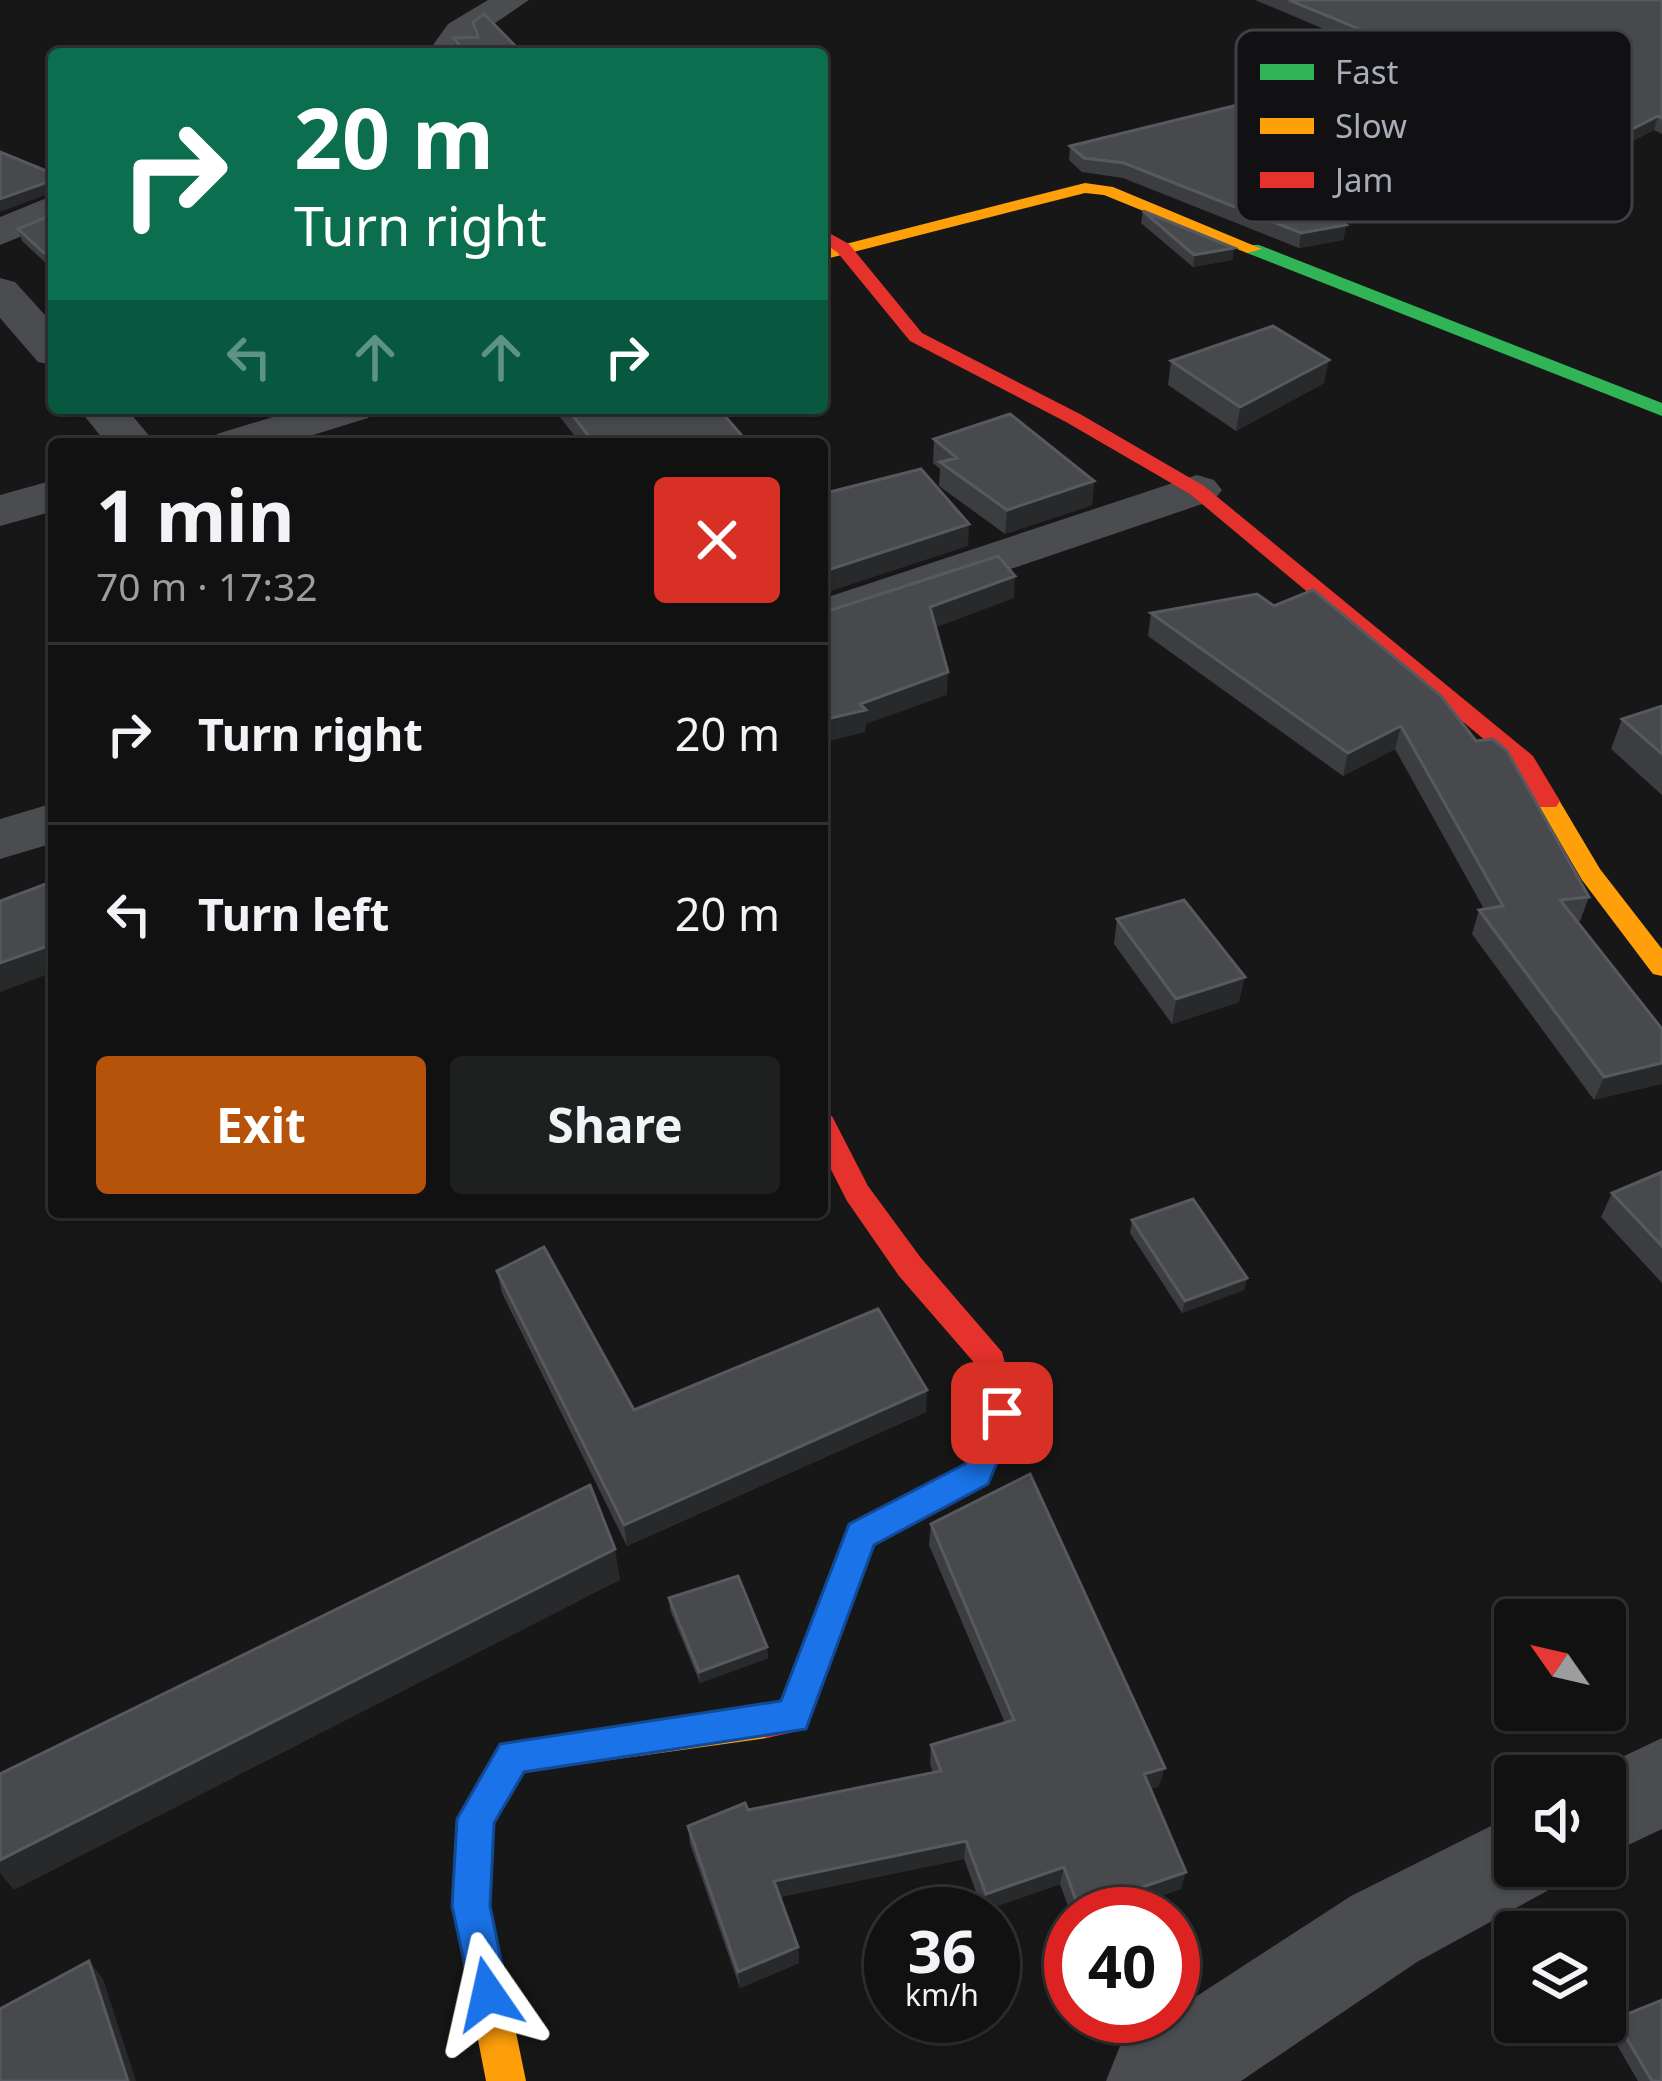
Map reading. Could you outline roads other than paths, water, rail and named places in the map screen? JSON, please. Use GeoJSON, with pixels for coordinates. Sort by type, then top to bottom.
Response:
{"type":"FeatureCollection","features":[{"type":"Feature","properties":{"kind":"street"},"geometry":{"type":"LineString","coordinates":[[454,48],[451,45],[460,32],[512,0]]}},
{"type":"Feature","properties":{"kind":"street"},"geometry":{"type":"LineString","coordinates":[[829,246],[1054,194],[1085,188],[1107,190],[1430,320],[1548,358],[1662,410]]}},
{"type":"Feature","properties":{"kind":"street"},"geometry":{"type":"LineString","coordinates":[[0,233],[48,210]]}},
{"type":"Feature","properties":{"kind":"street"},"geometry":{"type":"LineString","coordinates":[[829,246],[916,338],[1073,418],[1197,490],[1525,761],[1592,874],[1662,968]]}},
{"type":"Feature","properties":{"kind":"street"},"geometry":{"type":"LineString","coordinates":[[0,291],[48,345]]}},
{"type":"Feature","properties":{"kind":"street"},"geometry":{"type":"LineString","coordinates":[[106,414],[126,438]]}},
{"type":"Feature","properties":{"kind":"street"},"geometry":{"type":"LineString","coordinates":[[260,438],[333,414]]}},
{"type":"Feature","properties":{"kind":"street"},"geometry":{"type":"LineString","coordinates":[[828,615],[1197,490]]}},
{"type":"Feature","properties":{"kind":"street"},"geometry":{"type":"LineString","coordinates":[[0,511],[48,498]]}},
{"type":"Feature","properties":{"kind":"street"},"geometry":{"type":"LineString","coordinates":[[0,839],[48,825]]}},
{"type":"Feature","properties":{"kind":"street"},"geometry":{"type":"LineString","coordinates":[[506,2081],[471,1906],[476,1819],[513,1756],[794,1717],[861,1535],[977,1474],[1002,1413],[991,1361],[896,1249],[857,1193],[828,1136]]}},
{"type":"Feature","properties":{"kind":"street"},"geometry":{"type":"LineString","coordinates":[[1626,1801],[1662,1781]]}},
{"type":"Feature","properties":{"kind":"street"},"geometry":{"type":"LineString","coordinates":[[1155,2081],[1384,1929],[1494,1870]]}}]}
